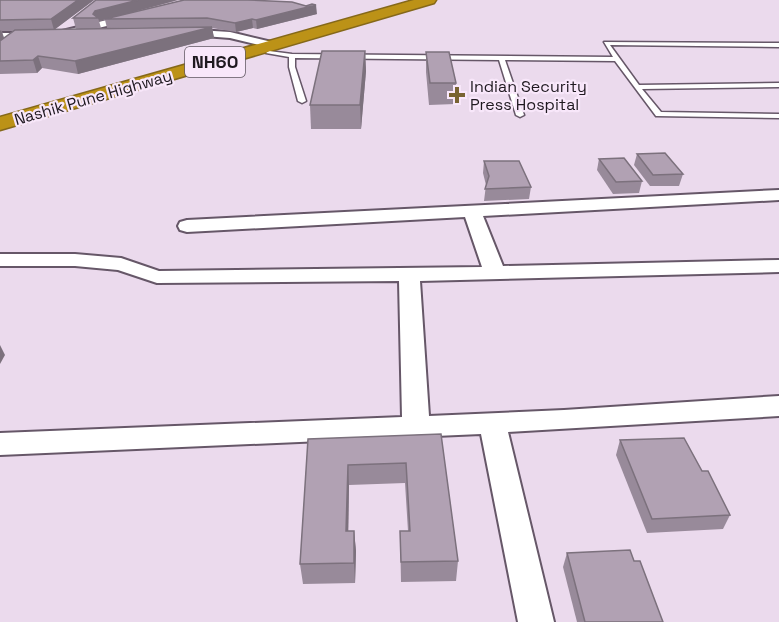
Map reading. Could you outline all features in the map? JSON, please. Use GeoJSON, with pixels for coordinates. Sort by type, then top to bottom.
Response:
{"type":"FeatureCollection","features":[{"type":"Feature","properties":{"kind":"highway","name":"Nashik Pune Highway"},"geometry":{"type":"LineString","coordinates":[[0,115],[259,48],[409,0]]}},
{"type":"Feature","properties":{"kind":"highway","name":"Nashik Pune Highway"},"geometry":{"type":"LineString","coordinates":[[0,124],[429,0]]}},
{"type":"Feature","properties":{"kind":"street"},"geometry":{"type":"LineString","coordinates":[[58,35],[144,14]]}},
{"type":"Feature","properties":{"kind":"street"},"geometry":{"type":"LineString","coordinates":[[58,35],[76,21]]}},
{"type":"Feature","properties":{"kind":"street"},"geometry":{"type":"LineString","coordinates":[[172,31],[208,32],[259,48]]}},
{"type":"Feature","properties":{"kind":"street"},"geometry":{"type":"LineString","coordinates":[[4,40],[18,36],[115,33]]}},
{"type":"Feature","properties":{"kind":"street"},"geometry":{"type":"LineString","coordinates":[[188,226],[779,195]]}},
{"type":"Feature","properties":{"kind":"street"},"geometry":{"type":"LineString","coordinates":[[472,211],[495,273]]}},
{"type":"Feature","properties":{"kind":"street"},"geometry":{"type":"LineString","coordinates":[[0,260],[75,260],[121,264],[157,277],[495,273],[779,266]]}},
{"type":"Feature","properties":{"kind":"street"},"geometry":{"type":"LineString","coordinates":[[408,274],[416,426]]}},
{"type":"Feature","properties":{"kind":"street"},"geometry":{"type":"LineString","coordinates":[[0,444],[564,420],[779,406]]}},
{"type":"Feature","properties":{"kind":"street"},"geometry":{"type":"LineString","coordinates":[[492,422],[536,622]]}},
{"type":"Feature","properties":{"kind":"lane"},"geometry":{"type":"LineString","coordinates":[[779,45],[606,43],[659,114],[779,116]]}},
{"type":"Feature","properties":{"kind":"lane"},"geometry":{"type":"LineString","coordinates":[[259,48],[292,56],[618,59]]}},
{"type":"Feature","properties":{"kind":"lane"},"geometry":{"type":"LineString","coordinates":[[292,56],[292,67],[302,101]]}},
{"type":"Feature","properties":{"kind":"lane"},"geometry":{"type":"LineString","coordinates":[[501,57],[520,115]]}},
{"type":"Feature","properties":{"kind":"lane"},"geometry":{"type":"LineString","coordinates":[[637,87],[779,85]]}},
{"type":"Feature","properties":{"kind":"building"},"geometry":{"type":"Polygon","coordinates":[[[0,0],[78,0],[51,19],[0,20],[0,0]]]}},
{"type":"Feature","properties":{"kind":"building"},"geometry":{"type":"Polygon","coordinates":[[[96,0],[138,0],[95,11],[93,14],[98,18],[73,18],[96,0]]]}},
{"type":"Feature","properties":{"kind":"building"},"geometry":{"type":"Polygon","coordinates":[[[184,0],[248,0],[316,5],[235,23],[207,18],[105,19],[184,0]]]}},
{"type":"Feature","properties":{"kind":"building"},"geometry":{"type":"Polygon","coordinates":[[[212,27],[75,61],[38,56],[33,60],[0,61],[0,41],[15,30],[212,27]]]}},
{"type":"Feature","properties":{"kind":"building"},"geometry":{"type":"Polygon","coordinates":[[[322,51],[365,51],[360,105],[310,105],[322,51]]]}},
{"type":"Feature","properties":{"kind":"building"},"geometry":{"type":"Polygon","coordinates":[[[426,52],[449,52],[456,83],[430,83],[426,52]]]}},
{"type":"Feature","properties":{"kind":"building"},"geometry":{"type":"Polygon","coordinates":[[[665,153],[683,174],[653,175],[637,154],[665,153]]]}},
{"type":"Feature","properties":{"kind":"building"},"geometry":{"type":"Polygon","coordinates":[[[624,158],[642,181],[616,182],[599,159],[624,158]]]}},
{"type":"Feature","properties":{"kind":"building"},"geometry":{"type":"Polygon","coordinates":[[[484,161],[519,161],[531,187],[485,189],[489,176],[484,161]]]}},
{"type":"Feature","properties":{"kind":"building"},"geometry":{"type":"Polygon","coordinates":[[[441,434],[458,561],[401,562],[400,531],[410,531],[406,463],[348,465],[346,531],[354,531],[354,563],[300,564],[308,439],[441,434]]]}},
{"type":"Feature","properties":{"kind":"building"},"geometry":{"type":"Polygon","coordinates":[[[684,438],[702,471],[708,471],[730,515],[652,519],[620,440],[684,438]]]}},
{"type":"Feature","properties":{"kind":"building"},"geometry":{"type":"Polygon","coordinates":[[[630,550],[634,561],[640,561],[663,622],[585,622],[567,553],[630,550]]]}},
{"type":"Feature","properties":{"kind":"place","name":"Indian Security Press Hospital"},"geometry":{"type":"Point","coordinates":[457,95]}}]}
